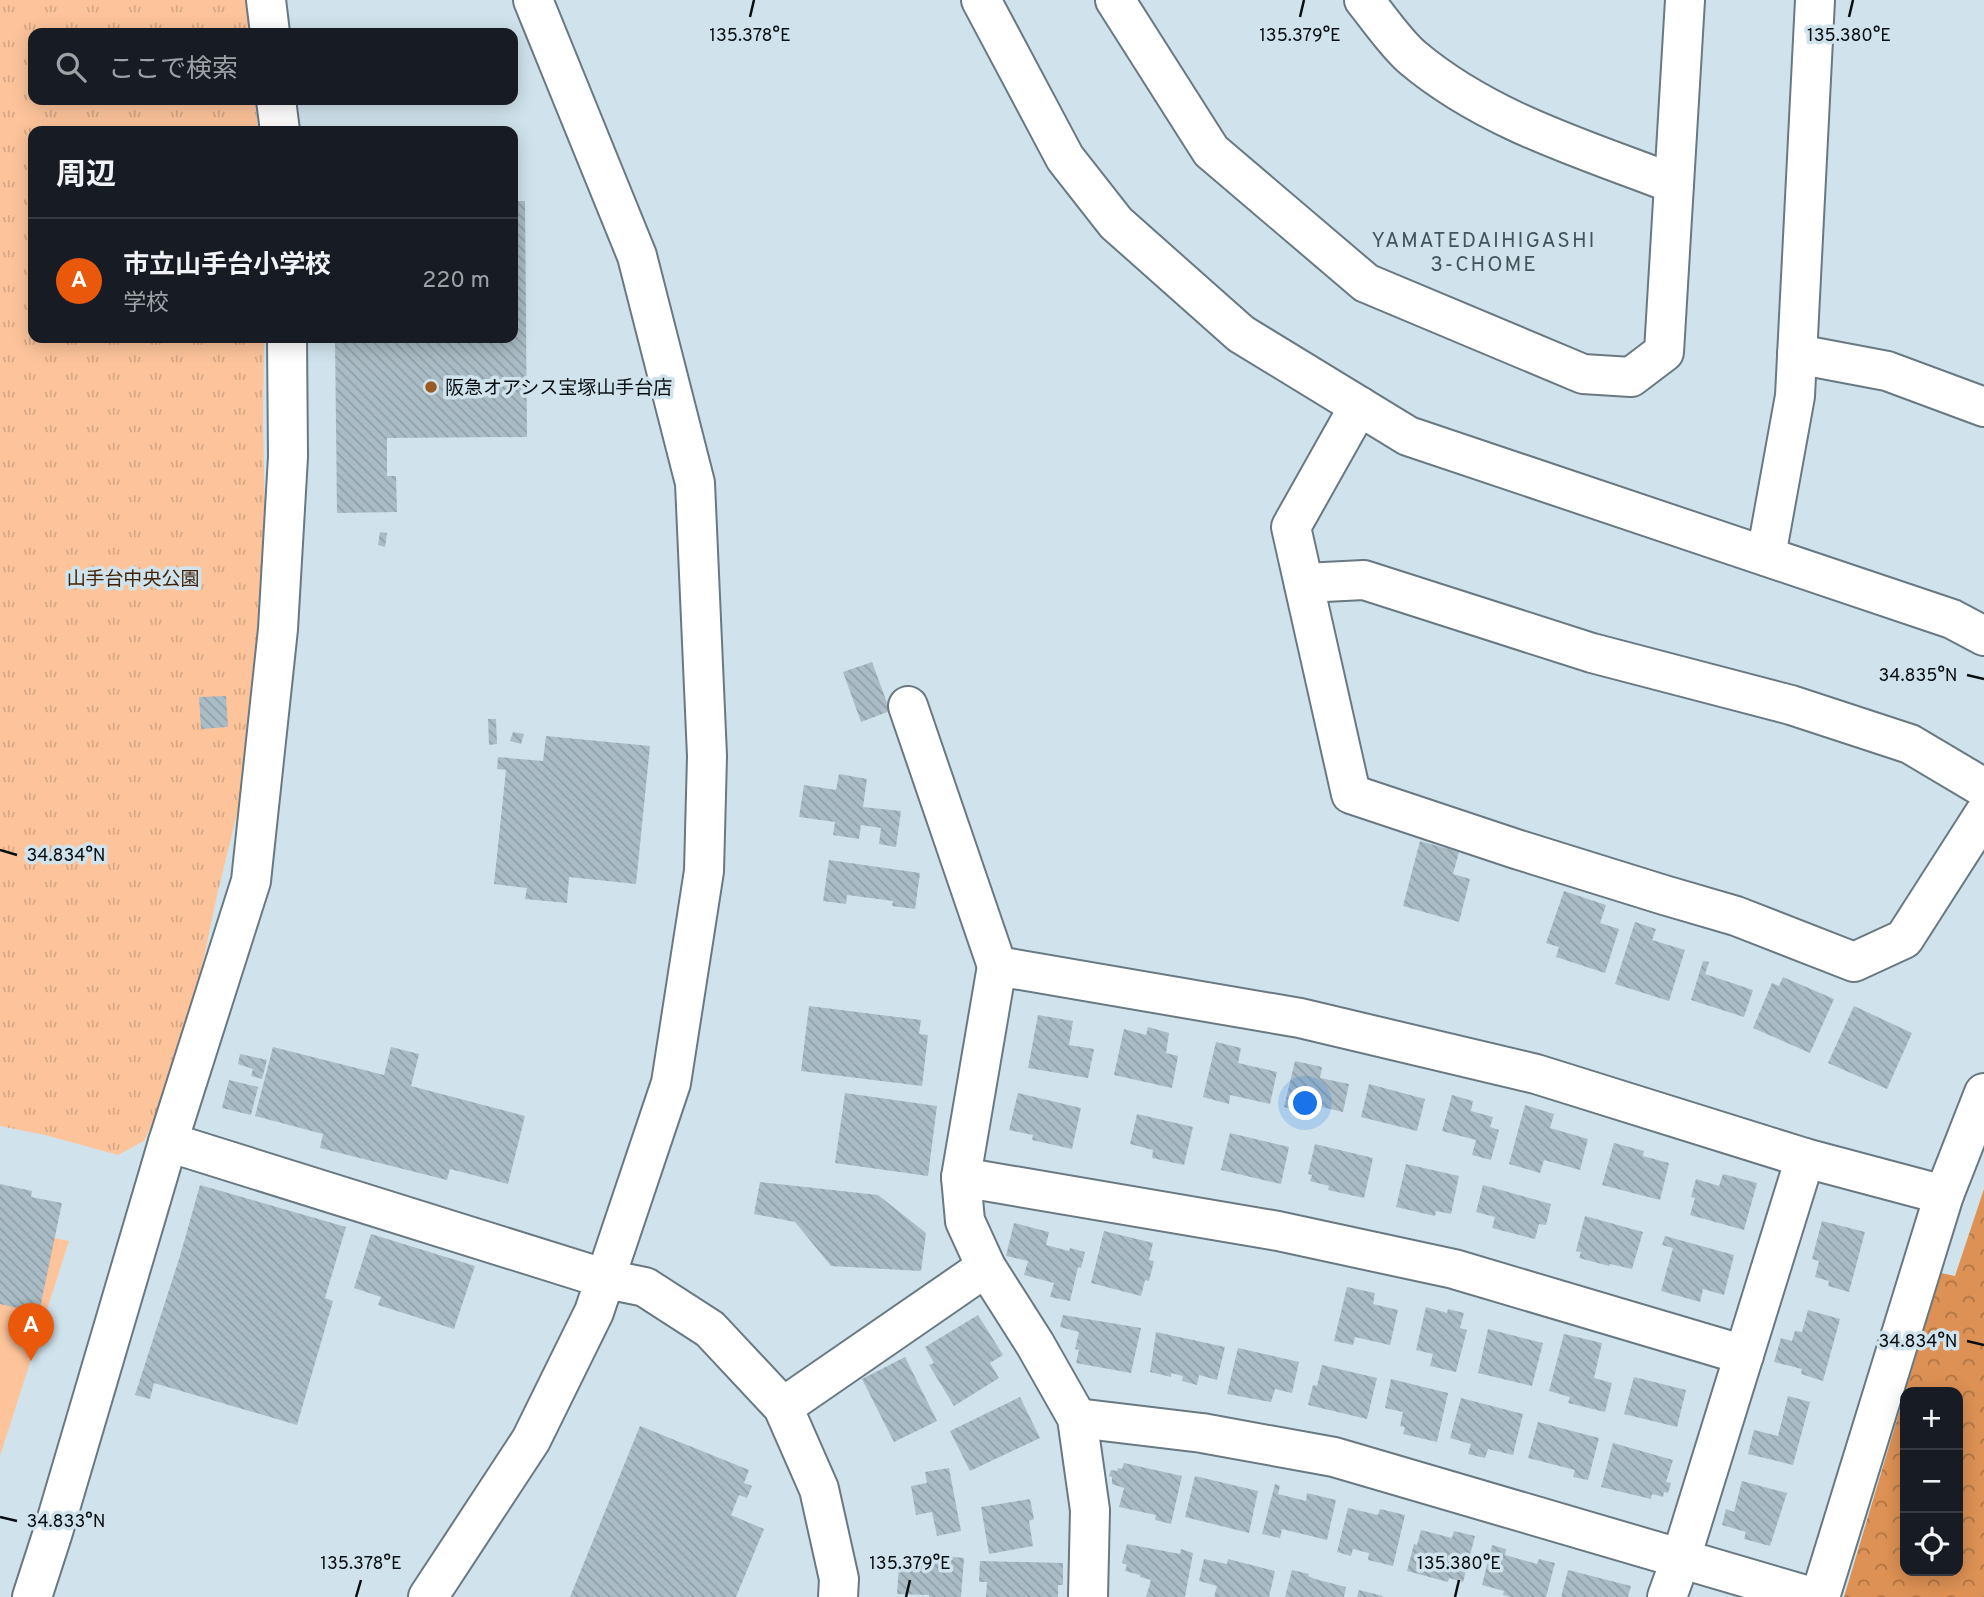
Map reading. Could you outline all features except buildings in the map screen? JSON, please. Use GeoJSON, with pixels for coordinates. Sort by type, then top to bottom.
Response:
{"type":"FeatureCollection","features":[{"type":"Feature","properties":{"kind":"street"},"geometry":{"type":"LineString","coordinates":[[266,0],[269,28]]}},
{"type":"Feature","properties":{"kind":"street"},"geometry":{"type":"LineString","coordinates":[[430,1590],[531,1440],[594,1312],[671,1083],[704,871],[707,756],[695,483],[637,256],[533,0]]}},
{"type":"Feature","properties":{"kind":"street"},"geometry":{"type":"LineString","coordinates":[[981,0],[1065,159],[1116,223],[1241,334],[1408,436],[1952,619],[1984,636]]}},
{"type":"Feature","properties":{"kind":"street"},"geometry":{"type":"LineString","coordinates":[[1115,0],[1211,151],[1366,283],[1583,374],[1631,377],[1664,352],[1685,0]]}},
{"type":"Feature","properties":{"kind":"street"},"geometry":{"type":"LineString","coordinates":[[1364,0],[1411,57],[1469,97],[1512,121],[1674,184]]}},
{"type":"Feature","properties":{"kind":"street"},"geometry":{"type":"LineString","coordinates":[[1766,556],[1795,396],[1815,0]]}},
{"type":"Feature","properties":{"kind":"street"},"geometry":{"type":"LineString","coordinates":[[276,105],[279,126]]}},
{"type":"Feature","properties":{"kind":"street"},"geometry":{"type":"LineString","coordinates":[[32,1597],[168,1142],[251,881],[278,629],[288,457],[288,343]]}},
{"type":"Feature","properties":{"kind":"street"},"geometry":{"type":"LineString","coordinates":[[1797,354],[1887,372],[1984,408]]}},
{"type":"Feature","properties":{"kind":"street"},"geometry":{"type":"LineString","coordinates":[[1359,406],[1291,527],[1351,794],[1541,857],[1736,916],[1854,962],[1904,939],[1984,814]]}},
{"type":"Feature","properties":{"kind":"street"},"geometry":{"type":"LineString","coordinates":[[1304,583],[1364,580],[1592,653],[1791,705],[1910,744],[1984,788]]}},
{"type":"Feature","properties":{"kind":"street"},"geometry":{"type":"LineString","coordinates":[[908,706],[997,966],[961,1178],[965,1221],[986,1267],[1035,1344],[1077,1418],[1090,1510],[1088,1597]]}},
{"type":"Feature","properties":{"kind":"street"},"geometry":{"type":"LineString","coordinates":[[997,966],[1300,1018],[1510,1067],[1805,1158],[1944,1195]]}},
{"type":"Feature","properties":{"kind":"street"},"geometry":{"type":"LineString","coordinates":[[1819,1597],[1944,1195],[1984,1093]]}},
{"type":"Feature","properties":{"kind":"street"},"geometry":{"type":"LineString","coordinates":[[168,1142],[606,1279],[645,1287],[710,1329],[783,1407],[819,1489],[839,1579],[838,1597]]}},
{"type":"Feature","properties":{"kind":"street"},"geometry":{"type":"LineString","coordinates":[[1667,1597],[1805,1158]]}},
{"type":"Feature","properties":{"kind":"street"},"geometry":{"type":"LineString","coordinates":[[961,1178],[1278,1231],[1454,1269],[1744,1355]]}},
{"type":"Feature","properties":{"kind":"street"},"geometry":{"type":"LineString","coordinates":[[783,1407],[986,1267]]}},
{"type":"Feature","properties":{"kind":"street"},"geometry":{"type":"LineString","coordinates":[[1077,1418],[1202,1433],[1334,1457],[1812,1597]]}},
{"type":"Feature","properties":{"kind":"green space","name":"山手台中央公園"},"geometry":{"type":"Polygon","coordinates":[[[0,0],[247,0],[250,28],[28,28],[28,105],[255,105],[258,126],[28,126],[28,343],[264,343],[266,574],[259,664],[237,814],[197,990],[168,1090],[144,1141],[118,1155],[0,1126],[0,0]]]}},
{"type":"Feature","properties":{"kind":"green space"},"geometry":{"type":"Polygon","coordinates":[[[1984,1189],[1984,1597],[1844,1597],[1900,1410],[1900,1576],[1963,1576],[1963,1387],[1907,1387],[1941,1273],[1955,1276],[1984,1189]]]}},
{"type":"Feature","properties":{"kind":"green space"},"geometry":{"type":"Polygon","coordinates":[[[0,1203],[8,1228],[69,1241],[0,1456],[0,1203]]]}},
{"type":"Feature","properties":{"kind":"place","name":"阪急オアシス宝塚山手台店"},"geometry":{"type":"Point","coordinates":[431,387]}},
{"type":"Feature","properties":{"kind":"place","name":"市立山手台小学校"},"geometry":{"type":"Point","coordinates":[31,1361]}},
{"type":"Feature","properties":{"kind":"district","name":"YAMATEDAIHIGASHI 3-CHOME"},"geometry":{"type":"Point","coordinates":[1484,252]}}]}
